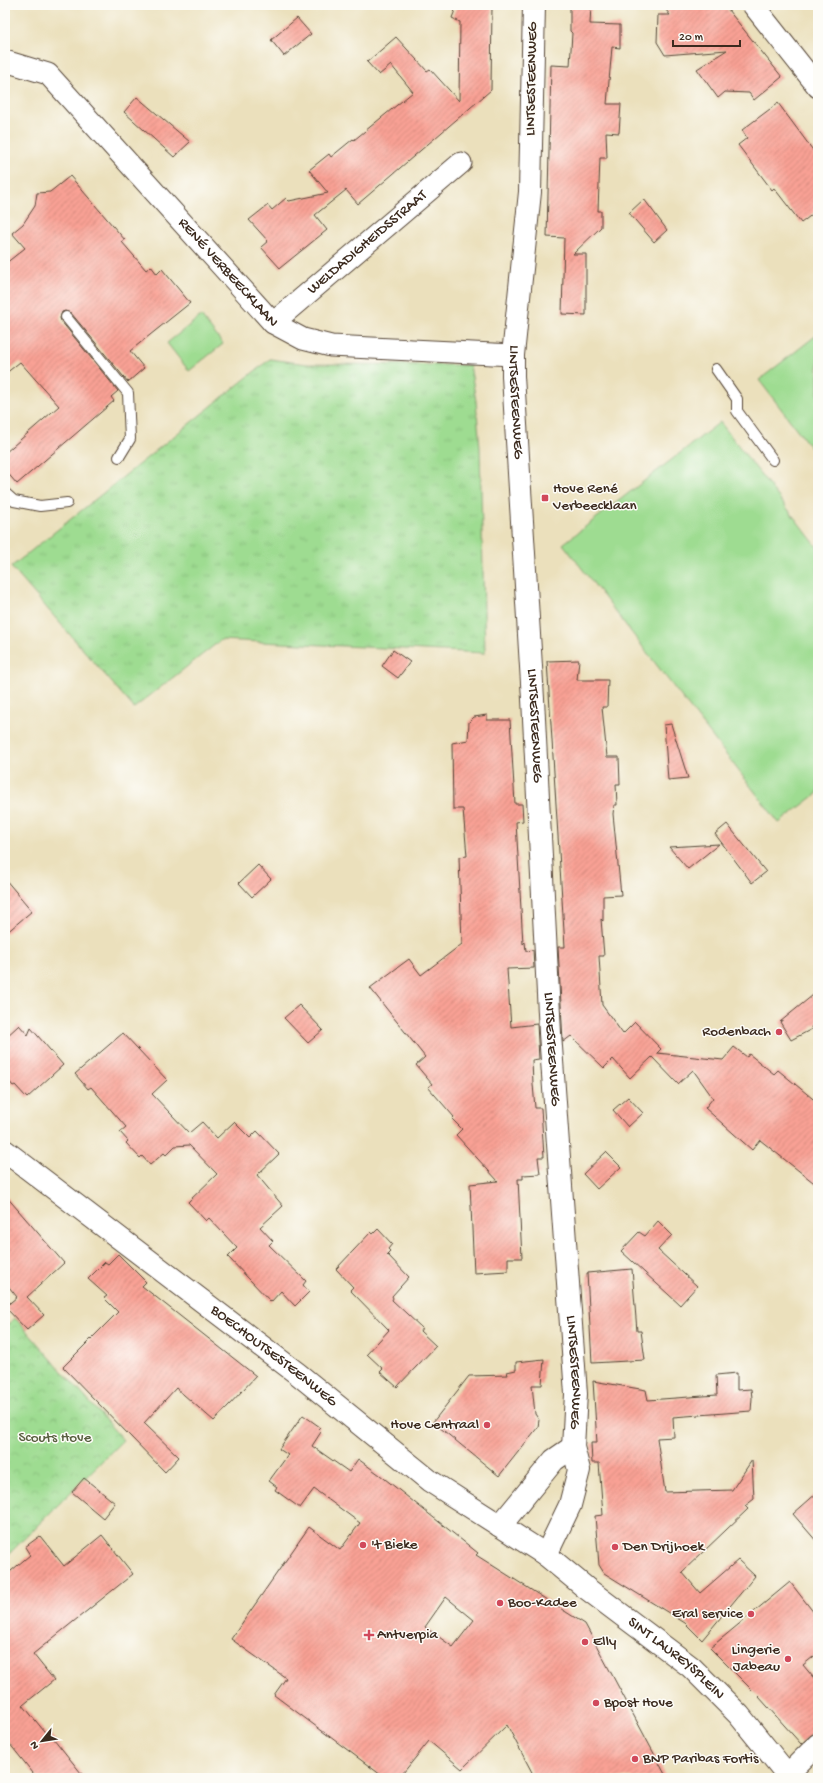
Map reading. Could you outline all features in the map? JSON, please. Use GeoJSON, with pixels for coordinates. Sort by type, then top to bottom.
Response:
{"type":"FeatureCollection","features":[{"type":"Feature","properties":{"kind":"street","name":"LINTSESTEENWEG"},"geometry":{"type":"LineString","coordinates":[[534,5],[530,192],[513,355],[533,692],[550,1033],[576,1394],[573,1447],[579,1470],[570,1505],[546,1556]]}},
{"type":"Feature","properties":{"kind":"street"},"geometry":{"type":"LineString","coordinates":[[753,5],[818,87]]}},
{"type":"Feature","properties":{"kind":"street","name":"RENÉ VERBEECKLAAN"},"geometry":{"type":"LineString","coordinates":[[5,61],[48,74],[273,323],[304,339],[331,346],[513,355]]}},
{"type":"Feature","properties":{"kind":"street","name":"WELDADIGHEIDSSTRAAT"},"geometry":{"type":"LineString","coordinates":[[273,323],[461,163]]}},
{"type":"Feature","properties":{"kind":"street","name":"BOECHOUTSESTEENWEG"},"geometry":{"type":"LineString","coordinates":[[5,1151],[298,1374],[430,1481],[546,1556]]}},
{"type":"Feature","properties":{"kind":"street","name":"LINTSESTEENWEG"},"geometry":{"type":"LineString","coordinates":[[500,1526],[554,1460],[573,1447]]}},
{"type":"Feature","properties":{"kind":"street","name":"SINT LAUREYSPLEIN"},"geometry":{"type":"LineString","coordinates":[[546,1556],[691,1668],[738,1715],[789,1776]]}},
{"type":"Feature","properties":{"kind":"street"},"geometry":{"type":"LineString","coordinates":[[789,1776],[818,1744]]}},
{"type":"Feature","properties":{"kind":"lane"},"geometry":{"type":"LineString","coordinates":[[66,317],[128,393],[130,440],[119,457]]}},
{"type":"Feature","properties":{"kind":"lane"},"geometry":{"type":"LineString","coordinates":[[716,370],[737,399],[737,411],[773,460]]}},
{"type":"Feature","properties":{"kind":"lane"},"geometry":{"type":"LineString","coordinates":[[5,493],[14,501],[40,506],[67,503]]}},
{"type":"Feature","properties":{"kind":"green space"},"geometry":{"type":"Polygon","coordinates":[[[201,316],[223,344],[189,371],[167,343],[201,316]]]}},
{"type":"Feature","properties":{"kind":"green space"},"geometry":{"type":"Polygon","coordinates":[[[818,334],[818,457],[759,380],[818,334]]]}},
{"type":"Feature","properties":{"kind":"green space"},"geometry":{"type":"Polygon","coordinates":[[[270,359],[307,364],[470,365],[476,401],[480,448],[485,653],[221,640],[134,708],[11,567],[270,359]]]}},
{"type":"Feature","properties":{"kind":"green space"},"geometry":{"type":"Polygon","coordinates":[[[720,422],[818,548],[818,793],[779,823],[563,544],[720,422]]]}},
{"type":"Feature","properties":{"kind":"green space","name":"Scouts Hove"},"geometry":{"type":"Polygon","coordinates":[[[15,1318],[123,1440],[5,1558],[5,1327],[15,1318]]]}},
{"type":"Feature","properties":{"kind":"building"},"geometry":{"type":"Polygon","coordinates":[[[457,5],[492,5],[491,90],[358,204],[346,190],[315,215],[327,230],[280,268],[261,247],[268,241],[249,220],[268,205],[272,210],[286,198],[289,201],[328,193],[309,170],[329,154],[331,157],[353,139],[354,140],[413,92],[391,65],[379,75],[367,62],[396,37],[427,71],[430,69],[459,101],[460,22],[452,18],[457,5]]]}},
{"type":"Feature","properties":{"kind":"building"},"geometry":{"type":"Polygon","coordinates":[[[570,5],[591,5],[590,24],[620,25],[620,48],[612,47],[607,104],[621,104],[619,133],[606,132],[607,158],[600,158],[598,211],[601,211],[601,227],[573,254],[586,254],[586,315],[562,314],[564,238],[547,237],[551,65],[570,66],[572,33],[570,31],[570,5]]]}},
{"type":"Feature","properties":{"kind":"building"},"geometry":{"type":"Polygon","coordinates":[[[662,5],[724,5],[782,77],[754,100],[749,93],[725,92],[718,98],[697,69],[727,50],[665,55],[657,42],[658,15],[670,15],[662,5]]]}},
{"type":"Feature","properties":{"kind":"building"},"geometry":{"type":"Polygon","coordinates":[[[297,18],[311,34],[284,56],[271,40],[297,18]]]}},
{"type":"Feature","properties":{"kind":"building"},"geometry":{"type":"Polygon","coordinates":[[[137,97],[190,142],[174,157],[124,112],[137,97]]]}},
{"type":"Feature","properties":{"kind":"building"},"geometry":{"type":"Polygon","coordinates":[[[778,103],[818,157],[818,210],[801,223],[774,188],[772,190],[738,145],[747,138],[742,130],[778,103]]]}},
{"type":"Feature","properties":{"kind":"building"},"geometry":{"type":"Polygon","coordinates":[[[70,176],[125,240],[122,242],[146,270],[151,266],[157,274],[162,269],[190,303],[130,351],[144,368],[128,382],[71,313],[65,311],[62,312],[60,318],[61,321],[118,391],[111,397],[114,401],[17,484],[5,470],[5,453],[59,406],[20,362],[5,374],[5,264],[25,248],[12,233],[23,224],[35,206],[37,193],[50,192],[70,176]]]}},
{"type":"Feature","properties":{"kind":"building"},"geometry":{"type":"Polygon","coordinates":[[[644,199],[667,230],[654,242],[629,213],[644,199]]]}},
{"type":"Feature","properties":{"kind":"building"},"geometry":{"type":"Polygon","coordinates":[[[393,650],[410,662],[398,678],[382,666],[393,650]]]}},
{"type":"Feature","properties":{"kind":"building"},"geometry":{"type":"Polygon","coordinates":[[[579,660],[577,680],[608,680],[607,707],[602,707],[607,757],[619,757],[620,784],[616,784],[617,805],[614,805],[613,814],[621,895],[603,896],[603,921],[601,919],[604,956],[599,956],[602,1005],[623,1034],[635,1022],[661,1049],[657,1053],[723,1060],[734,1047],[747,1057],[749,1054],[774,1074],[778,1070],[818,1103],[818,1186],[760,1140],[752,1150],[705,1108],[713,1098],[693,1070],[678,1084],[652,1057],[630,1078],[613,1059],[604,1068],[571,1036],[563,1042],[558,947],[565,947],[547,661],[579,660]]]}},
{"type":"Feature","properties":{"kind":"building"},"geometry":{"type":"Polygon","coordinates":[[[487,715],[487,720],[510,720],[515,804],[522,804],[523,821],[516,822],[523,944],[525,942],[526,951],[533,950],[534,968],[507,969],[511,1027],[537,1024],[539,1059],[532,1060],[533,1084],[535,1108],[541,1108],[544,1157],[538,1157],[540,1174],[523,1175],[523,1179],[518,1179],[522,1258],[508,1258],[508,1271],[474,1273],[470,1184],[498,1181],[456,1135],[462,1129],[452,1119],[454,1117],[428,1087],[432,1084],[416,1065],[425,1057],[370,988],[409,959],[421,975],[462,944],[459,857],[467,856],[463,809],[453,809],[452,743],[468,740],[469,722],[474,717],[487,715]]]}},
{"type":"Feature","properties":{"kind":"building"},"geometry":{"type":"Polygon","coordinates":[[[671,724],[688,778],[668,780],[664,725],[671,724]]]}},
{"type":"Feature","properties":{"kind":"building"},"geometry":{"type":"Polygon","coordinates":[[[727,824],[766,872],[752,883],[715,834],[727,824]]]}},
{"type":"Feature","properties":{"kind":"building"},"geometry":{"type":"Polygon","coordinates":[[[719,844],[688,869],[669,847],[719,844]]]}},
{"type":"Feature","properties":{"kind":"building"},"geometry":{"type":"Polygon","coordinates":[[[258,865],[271,879],[252,897],[239,883],[258,865]]]}},
{"type":"Feature","properties":{"kind":"building"},"geometry":{"type":"Polygon","coordinates":[[[5,879],[32,911],[5,934],[5,879]]]}},
{"type":"Feature","properties":{"kind":"building"},"geometry":{"type":"Polygon","coordinates":[[[818,991],[818,1023],[811,1027],[812,1029],[791,1040],[780,1022],[818,991]]]}},
{"type":"Feature","properties":{"kind":"building"},"geometry":{"type":"Polygon","coordinates":[[[299,1005],[323,1030],[308,1043],[284,1018],[299,1005]]]}},
{"type":"Feature","properties":{"kind":"building"},"geometry":{"type":"Polygon","coordinates":[[[19,1025],[28,1035],[31,1028],[63,1065],[27,1098],[15,1085],[13,1086],[5,1076],[5,1038],[19,1025]]]}},
{"type":"Feature","properties":{"kind":"building"},"geometry":{"type":"Polygon","coordinates":[[[123,1033],[167,1080],[152,1094],[189,1133],[202,1122],[217,1138],[234,1122],[250,1138],[257,1131],[279,1154],[257,1175],[283,1206],[260,1227],[273,1241],[269,1245],[306,1281],[303,1285],[309,1292],[295,1306],[281,1291],[271,1302],[228,1257],[237,1248],[209,1218],[206,1221],[188,1202],[217,1174],[189,1145],[175,1146],[166,1155],[164,1153],[150,1165],[142,1156],[140,1158],[126,1143],[128,1141],[120,1132],[126,1127],[91,1087],[88,1089],[75,1074],[123,1033]]]}},
{"type":"Feature","properties":{"kind":"building"},"geometry":{"type":"Polygon","coordinates":[[[628,1097],[643,1113],[628,1127],[613,1110],[628,1097]]]}},
{"type":"Feature","properties":{"kind":"building"},"geometry":{"type":"Polygon","coordinates":[[[606,1152],[621,1167],[597,1189],[583,1174],[606,1152]]]}},
{"type":"Feature","properties":{"kind":"building"},"geometry":{"type":"Polygon","coordinates":[[[5,1195],[64,1263],[27,1297],[44,1315],[27,1330],[5,1307],[17,1297],[5,1282],[5,1195]]]}},
{"type":"Feature","properties":{"kind":"building"},"geometry":{"type":"Polygon","coordinates":[[[658,1221],[672,1235],[658,1250],[697,1286],[680,1305],[621,1251],[639,1232],[645,1236],[658,1221]]]}},
{"type":"Feature","properties":{"kind":"building"},"geometry":{"type":"Polygon","coordinates":[[[378,1229],[392,1244],[388,1249],[390,1251],[387,1254],[409,1277],[392,1296],[392,1300],[422,1328],[420,1331],[436,1346],[397,1387],[380,1372],[383,1369],[367,1354],[389,1330],[350,1290],[353,1287],[336,1269],[371,1232],[373,1234],[378,1229]]]}},
{"type":"Feature","properties":{"kind":"building"},"geometry":{"type":"Polygon","coordinates":[[[118,1254],[146,1282],[142,1286],[256,1376],[214,1421],[176,1388],[144,1423],[179,1457],[165,1472],[63,1367],[118,1312],[104,1298],[107,1296],[88,1279],[105,1262],[108,1264],[118,1254]]]}},
{"type":"Feature","properties":{"kind":"building"},"geometry":{"type":"Polygon","coordinates":[[[632,1269],[637,1331],[641,1331],[645,1360],[592,1363],[587,1273],[632,1269]]]}},
{"type":"Feature","properties":{"kind":"building","name":"Hove Centraal"},"geometry":{"type":"Polygon","coordinates":[[[544,1359],[542,1385],[532,1385],[535,1414],[539,1420],[538,1427],[499,1476],[433,1422],[469,1376],[508,1375],[507,1372],[516,1370],[516,1362],[544,1359]]]}},
{"type":"Feature","properties":{"kind":"building"},"geometry":{"type":"Polygon","coordinates":[[[737,1373],[737,1390],[751,1389],[751,1411],[673,1417],[674,1437],[657,1438],[665,1492],[732,1490],[752,1460],[754,1499],[745,1506],[748,1509],[682,1572],[700,1593],[738,1560],[755,1576],[702,1640],[685,1623],[604,1573],[599,1565],[595,1516],[603,1515],[599,1463],[592,1463],[591,1443],[597,1443],[593,1381],[646,1390],[648,1400],[717,1395],[716,1375],[737,1373]]]}},
{"type":"Feature","properties":{"kind":"building"},"geometry":{"type":"Polygon","coordinates":[[[303,1415],[320,1427],[318,1429],[321,1432],[312,1446],[349,1472],[358,1459],[478,1553],[476,1555],[585,1624],[667,1778],[535,1778],[507,1725],[462,1769],[429,1741],[399,1778],[385,1778],[274,1695],[286,1678],[231,1639],[309,1527],[340,1550],[360,1523],[314,1489],[300,1508],[275,1490],[277,1487],[269,1481],[288,1455],[279,1449],[303,1415]],[[446,1597],[425,1627],[453,1647],[474,1620],[446,1597]]]}},
{"type":"Feature","properties":{"kind":"building"},"geometry":{"type":"Polygon","coordinates":[[[84,1478],[115,1503],[103,1518],[72,1492],[84,1478]]]}},
{"type":"Feature","properties":{"kind":"building"},"geometry":{"type":"Polygon","coordinates":[[[818,1492],[818,1543],[793,1514],[818,1492]]]}},
{"type":"Feature","properties":{"kind":"building"},"geometry":{"type":"Polygon","coordinates":[[[102,1535],[133,1574],[33,1654],[54,1680],[23,1705],[48,1736],[50,1734],[85,1778],[37,1778],[5,1738],[5,1576],[30,1555],[25,1547],[40,1536],[64,1566],[102,1535]]]}},
{"type":"Feature","properties":{"kind":"building"},"geometry":{"type":"Polygon","coordinates":[[[790,1582],[818,1618],[818,1653],[803,1665],[818,1683],[818,1731],[801,1744],[759,1697],[710,1648],[790,1582]]]}},
{"type":"Feature","properties":{"kind":"place","name":"Hove René Verbeecklaan"},"geometry":{"type":"Point","coordinates":[545,498]}},
{"type":"Feature","properties":{"kind":"place","name":"Rodenbach"},"geometry":{"type":"Point","coordinates":[779,1032]}},
{"type":"Feature","properties":{"kind":"place","name":"Hove Centraal"},"geometry":{"type":"Point","coordinates":[487,1425]}},
{"type":"Feature","properties":{"kind":"place","name":"'t Bieke"},"geometry":{"type":"Point","coordinates":[363,1545]}},
{"type":"Feature","properties":{"kind":"place","name":"Den Drijhoek"},"geometry":{"type":"Point","coordinates":[615,1547]}},
{"type":"Feature","properties":{"kind":"place","name":"Boo-Kadee"},"geometry":{"type":"Point","coordinates":[500,1603]}},
{"type":"Feature","properties":{"kind":"place","name":"Eral service"},"geometry":{"type":"Point","coordinates":[751,1614]}},
{"type":"Feature","properties":{"kind":"place","name":"Antverpia"},"geometry":{"type":"Point","coordinates":[369,1635]}},
{"type":"Feature","properties":{"kind":"place","name":"Elly"},"geometry":{"type":"Point","coordinates":[585,1642]}},
{"type":"Feature","properties":{"kind":"place","name":"Lingerie Jabeau"},"geometry":{"type":"Point","coordinates":[788,1659]}},
{"type":"Feature","properties":{"kind":"place","name":"Bpost Hove"},"geometry":{"type":"Point","coordinates":[596,1703]}},
{"type":"Feature","properties":{"kind":"place","name":"BNP Paribas Fortis"},"geometry":{"type":"Point","coordinates":[635,1759]}}]}
